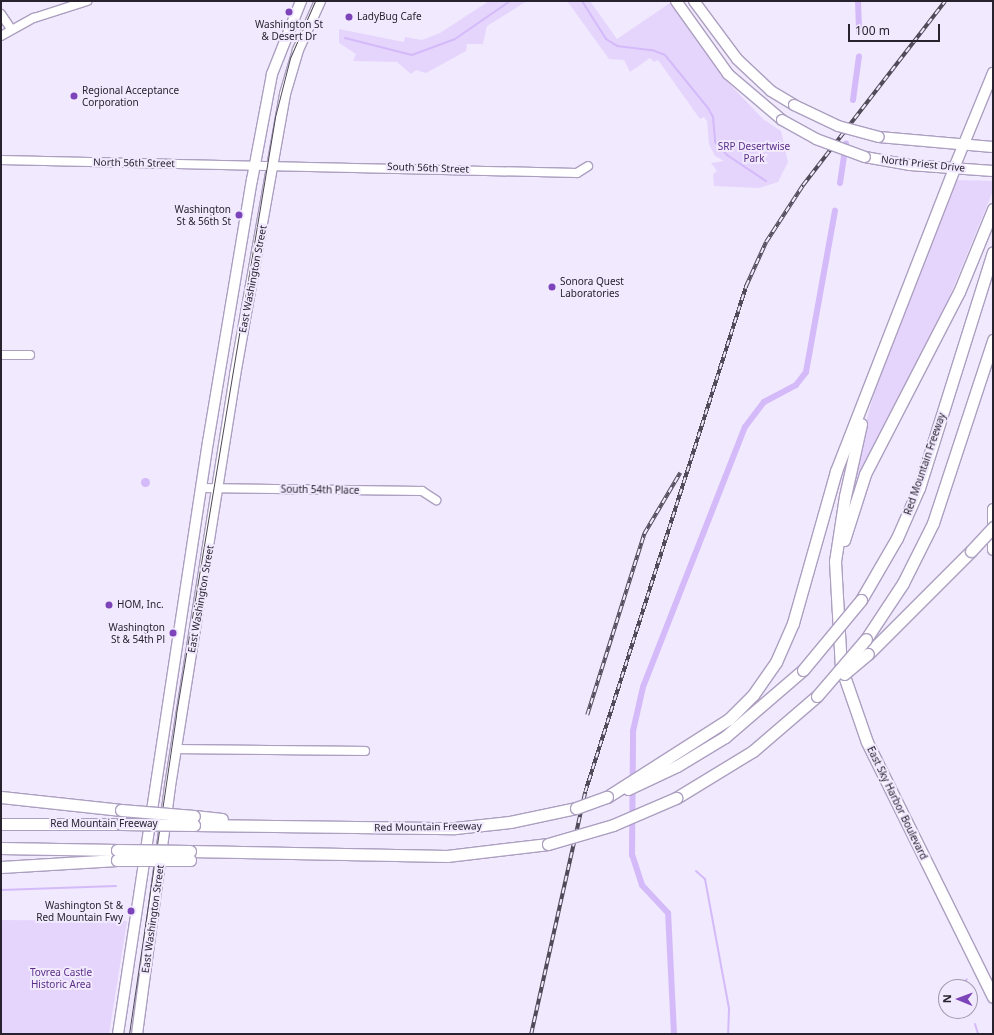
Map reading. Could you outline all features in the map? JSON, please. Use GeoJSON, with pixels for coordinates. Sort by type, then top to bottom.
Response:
{"type":"FeatureCollection","features":[{"type":"Feature","properties":{"kind":"highway"},"geometry":{"type":"LineString","coordinates":[[662,768],[738,711],[760,687],[780,653],[794,618],[831,487],[954,168]]}},
{"type":"Feature","properties":{"kind":"highway"},"geometry":{"type":"LineString","coordinates":[[836,597],[845,538],[860,486],[956,298],[993,209]]}},
{"type":"Feature","properties":{"kind":"highway","name":"Red Mountain Freeway"},"geometry":{"type":"LineString","coordinates":[[1,824],[121,824],[194,820],[270,826],[455,828],[556,813],[607,797],[742,724],[803,670],[861,600],[887,558],[917,493],[993,252]]}},
{"type":"Feature","properties":{"kind":"highway"},"geometry":{"type":"LineString","coordinates":[[836,597],[835,561],[848,481],[865,411],[889,338]]}},
{"type":"Feature","properties":{"kind":"highway"},"geometry":{"type":"LineString","coordinates":[[817,696],[866,639],[903,583],[933,523],[993,340]]}},
{"type":"Feature","properties":{"kind":"highway"},"geometry":{"type":"LineString","coordinates":[[993,509],[993,549]]}},
{"type":"Feature","properties":{"kind":"highway"},"geometry":{"type":"LineString","coordinates":[[1,848],[117,855],[235,854],[448,856],[548,844],[613,825],[676,798],[753,751],[868,654],[993,528]]}},
{"type":"Feature","properties":{"kind":"highway","name":"East Sky Harbor Boulevard"},"geometry":{"type":"LineString","coordinates":[[836,597],[841,667],[858,721],[993,998]]}},
{"type":"Feature","properties":{"kind":"highway"},"geometry":{"type":"LineString","coordinates":[[1,797],[121,810],[194,820]]}},
{"type":"Feature","properties":{"kind":"highway"},"geometry":{"type":"LineString","coordinates":[[1,867],[117,855]]}},
{"type":"Feature","properties":{"kind":"main road","name":"East Washington Street"},"geometry":{"type":"LineString","coordinates":[[120,1034],[201,488],[254,164],[272,74],[301,1]]}},
{"type":"Feature","properties":{"kind":"main road","name":"East Washington Street"},"geometry":{"type":"LineString","coordinates":[[137,1034],[175,749],[219,488],[235,375],[270,164],[288,81],[320,1]]}},
{"type":"Feature","properties":{"kind":"main road","name":"North Priest Drive"},"geometry":{"type":"LineString","coordinates":[[676,1],[728,74],[782,120],[820,142],[865,157],[954,168],[991,170]]}},
{"type":"Feature","properties":{"kind":"main road"},"geometry":{"type":"LineString","coordinates":[[694,1],[738,59],[771,91],[794,105],[838,126],[879,137],[993,147]]}},
{"type":"Feature","properties":{"kind":"main road"},"geometry":{"type":"LineString","coordinates":[[954,168],[993,73]]}},
{"type":"Feature","properties":{"kind":"street"},"geometry":{"type":"LineString","coordinates":[[1,36],[11,29],[45,13],[87,1]]}},
{"type":"Feature","properties":{"kind":"street"},"geometry":{"type":"LineString","coordinates":[[1,14],[11,29]]}},
{"type":"Feature","properties":{"kind":"street","name":"North 56th Street"},"geometry":{"type":"LineString","coordinates":[[1,160],[270,164]]}},
{"type":"Feature","properties":{"kind":"street","name":"South 56th Street"},"geometry":{"type":"LineString","coordinates":[[270,164],[577,173],[588,166]]}},
{"type":"Feature","properties":{"kind":"street"},"geometry":{"type":"LineString","coordinates":[[1,355],[30,356]]}},
{"type":"Feature","properties":{"kind":"street","name":"South 54th Place"},"geometry":{"type":"LineString","coordinates":[[201,488],[422,491],[436,500]]}},
{"type":"Feature","properties":{"kind":"street"},"geometry":{"type":"LineString","coordinates":[[175,749],[365,751]]}},
{"type":"Feature","properties":{"kind":"green space"},"geometry":{"type":"Polygon","coordinates":[[[489,1],[527,1],[487,26],[483,44],[467,44],[466,51],[426,73],[416,70],[411,74],[397,62],[353,61],[356,54],[339,43],[339,29],[404,42],[405,37],[422,40],[440,33],[489,1]]]}},
{"type":"Feature","properties":{"kind":"green space","name":"SRP Desertwise Park"},"geometry":{"type":"Polygon","coordinates":[[[567,1],[590,1],[617,39],[670,3],[721,75],[763,119],[781,131],[788,162],[778,182],[759,188],[714,186],[713,174],[717,171],[711,163],[724,161],[715,156],[709,144],[707,121],[704,117],[700,119],[658,60],[654,62],[650,58],[630,72],[624,60],[609,59],[567,1]]]}},
{"type":"Feature","properties":{"kind":"green space"},"geometry":{"type":"Polygon","coordinates":[[[957,180],[993,181],[993,191],[947,303],[855,482],[850,481],[877,382],[957,180]]]}},
{"type":"Feature","properties":{"kind":"green space","name":"Tovrea Castle Historic Area"},"geometry":{"type":"Polygon","coordinates":[[[1,920],[127,921],[109,1034],[1,1034],[1,920]]]}},
{"type":"Feature","properties":{"kind":"shaded area"},"geometry":{"type":"Polygon","coordinates":[[[145,477],[150,482],[145,487],[140,482],[145,477]]]}},
{"type":"Feature","properties":{"kind":"waterway"},"geometry":{"type":"LineString","coordinates":[[345,38],[412,55],[455,39],[510,1]]}},
{"type":"Feature","properties":{"kind":"waterway"},"geometry":{"type":"LineString","coordinates":[[582,1],[606,39],[617,46],[652,50],[665,55],[708,108],[713,117],[715,142],[727,155],[766,181]]}},
{"type":"Feature","properties":{"kind":"waterway"},"geometry":{"type":"LineString","coordinates":[[858,1],[859,31]]}},
{"type":"Feature","properties":{"kind":"waterway"},"geometry":{"type":"LineString","coordinates":[[853,100],[859,56]]}},
{"type":"Feature","properties":{"kind":"waterway"},"geometry":{"type":"LineString","coordinates":[[840,183],[846,143]]}},
{"type":"Feature","properties":{"kind":"waterway"},"geometry":{"type":"LineString","coordinates":[[674,1034],[668,913],[642,885],[632,855],[633,731],[643,687],[745,427],[764,402],[796,385],[806,372],[835,211]]}},
{"type":"Feature","properties":{"kind":"waterway"},"geometry":{"type":"LineString","coordinates":[[696,871],[705,879],[729,1009],[728,1034]]}},
{"type":"Feature","properties":{"kind":"waterway"},"geometry":{"type":"LineString","coordinates":[[1,890],[116,886]]}},
{"type":"Feature","properties":{"kind":"waterway"},"geometry":{"type":"LineString","coordinates":[[975,1024],[978,1034]]}},
{"type":"Feature","properties":{"kind":"tram line"},"geometry":{"type":"LineString","coordinates":[[129,1034],[176,714],[275,117],[290,58],[315,1]]}},
{"type":"Feature","properties":{"kind":"railway"},"geometry":{"type":"LineString","coordinates":[[531,1034],[585,792],[746,286],[766,242],[803,185],[945,1]]}},
{"type":"Feature","properties":{"kind":"railway"},"geometry":{"type":"LineString","coordinates":[[587,715],[644,534],[680,473]]}},
{"type":"Feature","properties":{"kind":"place","name":"Washington St & Desert Dr"},"geometry":{"type":"Point","coordinates":[289,12]}},
{"type":"Feature","properties":{"kind":"place","name":"LadyBug Cafe"},"geometry":{"type":"Point","coordinates":[349,17]}},
{"type":"Feature","properties":{"kind":"place","name":"Regional Acceptance Corporation"},"geometry":{"type":"Point","coordinates":[74,96]}},
{"type":"Feature","properties":{"kind":"place","name":"Washington St & 56th St"},"geometry":{"type":"Point","coordinates":[239,215]}},
{"type":"Feature","properties":{"kind":"place","name":"Sonora Quest Laboratories"},"geometry":{"type":"Point","coordinates":[552,287]}},
{"type":"Feature","properties":{"kind":"place","name":"HOM, Inc."},"geometry":{"type":"Point","coordinates":[109,605]}},
{"type":"Feature","properties":{"kind":"place","name":"Washington St & 54th Pl"},"geometry":{"type":"Point","coordinates":[173,633]}},
{"type":"Feature","properties":{"kind":"place","name":"Washington St & Red Mountain Fwy"},"geometry":{"type":"Point","coordinates":[131,911]}}]}
